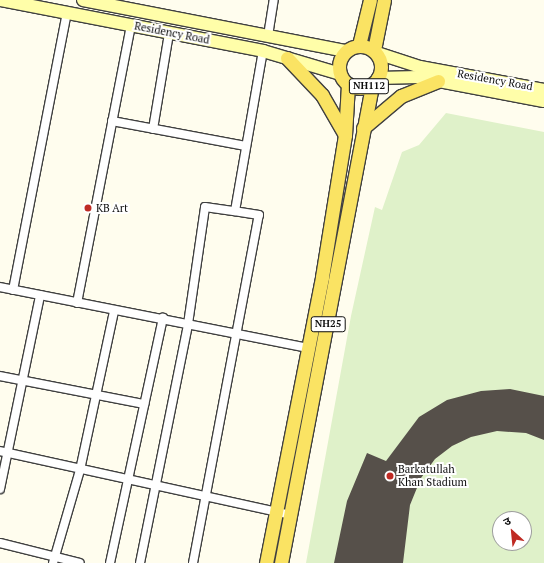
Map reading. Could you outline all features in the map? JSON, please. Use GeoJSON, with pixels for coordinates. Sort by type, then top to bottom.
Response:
{"type":"FeatureCollection","features":[{"type":"Feature","properties":{"kind":"main road","name":"Residency Road"},"geometry":{"type":"LineString","coordinates":[[1,0],[263,51],[287,58],[344,79]]}},
{"type":"Feature","properties":{"kind":"main road","name":"Residency Road"},"geometry":{"type":"LineString","coordinates":[[83,0],[346,50]]}},
{"type":"Feature","properties":{"kind":"main road"},"geometry":{"type":"LineString","coordinates":[[359,45],[370,0]]}},
{"type":"Feature","properties":{"kind":"main road"},"geometry":{"type":"LineString","coordinates":[[346,50],[359,45],[375,52],[384,0]]}},
{"type":"Feature","properties":{"kind":"main road","name":"NH112"},"geometry":{"type":"LineString","coordinates":[[346,50],[339,62],[344,79],[360,88],[375,82],[382,68],[375,52]]}},
{"type":"Feature","properties":{"kind":"main road","name":"Residency Road"},"geometry":{"type":"LineString","coordinates":[[375,52],[420,67],[544,90]]}},
{"type":"Feature","properties":{"kind":"main road"},"geometry":{"type":"LineString","coordinates":[[287,58],[322,95],[346,135]]}},
{"type":"Feature","properties":{"kind":"main road","name":"Residency Road"},"geometry":{"type":"LineString","coordinates":[[375,82],[402,75],[544,101]]}},
{"type":"Feature","properties":{"kind":"main road","name":"NH25"},"geometry":{"type":"LineString","coordinates":[[266,563],[308,348],[346,135],[344,79]]}},
{"type":"Feature","properties":{"kind":"main road"},"geometry":{"type":"LineString","coordinates":[[363,128],[401,96],[438,81]]}},
{"type":"Feature","properties":{"kind":"main road","name":"NH25"},"geometry":{"type":"LineString","coordinates":[[281,563],[363,128],[375,82]]}},
{"type":"Feature","properties":{"kind":"street"},"geometry":{"type":"LineString","coordinates":[[268,36],[274,0]]}},
{"type":"Feature","properties":{"kind":"street"},"geometry":{"type":"LineString","coordinates":[[13,290],[66,13]]}},
{"type":"Feature","properties":{"kind":"street"},"geometry":{"type":"LineString","coordinates":[[76,303],[131,25]]}},
{"type":"Feature","properties":{"kind":"street"},"geometry":{"type":"LineString","coordinates":[[153,129],[169,33]]}},
{"type":"Feature","properties":{"kind":"street"},"geometry":{"type":"LineString","coordinates":[[235,211],[263,51]]}},
{"type":"Feature","properties":{"kind":"street"},"geometry":{"type":"LineString","coordinates":[[112,121],[246,146]]}},
{"type":"Feature","properties":{"kind":"street"},"geometry":{"type":"LineString","coordinates":[[140,563],[188,324],[205,207],[259,215],[238,334],[193,563]]}},
{"type":"Feature","properties":{"kind":"street"},"geometry":{"type":"LineString","coordinates":[[0,287],[114,311],[163,318],[308,348]]}},
{"type":"Feature","properties":{"kind":"street"},"geometry":{"type":"LineString","coordinates":[[0,490],[4,452],[22,381],[40,295]]}},
{"type":"Feature","properties":{"kind":"street"},"geometry":{"type":"LineString","coordinates":[[54,560],[80,470],[114,311]]}},
{"type":"Feature","properties":{"kind":"street"},"geometry":{"type":"LineString","coordinates":[[110,563],[130,479],[144,404],[163,318]]}},
{"type":"Feature","properties":{"kind":"street"},"geometry":{"type":"LineString","coordinates":[[0,376],[96,396],[144,404]]}},
{"type":"Feature","properties":{"kind":"street"},"geometry":{"type":"LineString","coordinates":[[4,452],[80,470],[206,495],[290,516]]}},
{"type":"Feature","properties":{"kind":"street"},"geometry":{"type":"LineString","coordinates":[[0,543],[54,560],[80,563]]}},
{"type":"Feature","properties":{"kind":"green space"},"geometry":{"type":"Polygon","coordinates":[[[446,113],[544,132],[544,563],[306,563],[351,316],[375,207],[382,210],[402,152],[419,145],[446,113]]]}},
{"type":"Feature","properties":{"kind":"building","name":"Barkatullah Khan Stadium"},"geometry":{"type":"Polygon","coordinates":[[[510,389],[544,396],[544,440],[526,433],[497,431],[471,437],[452,446],[435,459],[421,478],[410,505],[403,563],[334,563],[347,501],[367,453],[386,461],[419,417],[447,400],[481,391],[510,389]]]}},
{"type":"Feature","properties":{"kind":"place","name":"KB Art"},"geometry":{"type":"Point","coordinates":[88,208]}},
{"type":"Feature","properties":{"kind":"place","name":"Barkatullah Khan Stadium"},"geometry":{"type":"Point","coordinates":[390,476]}}]}
